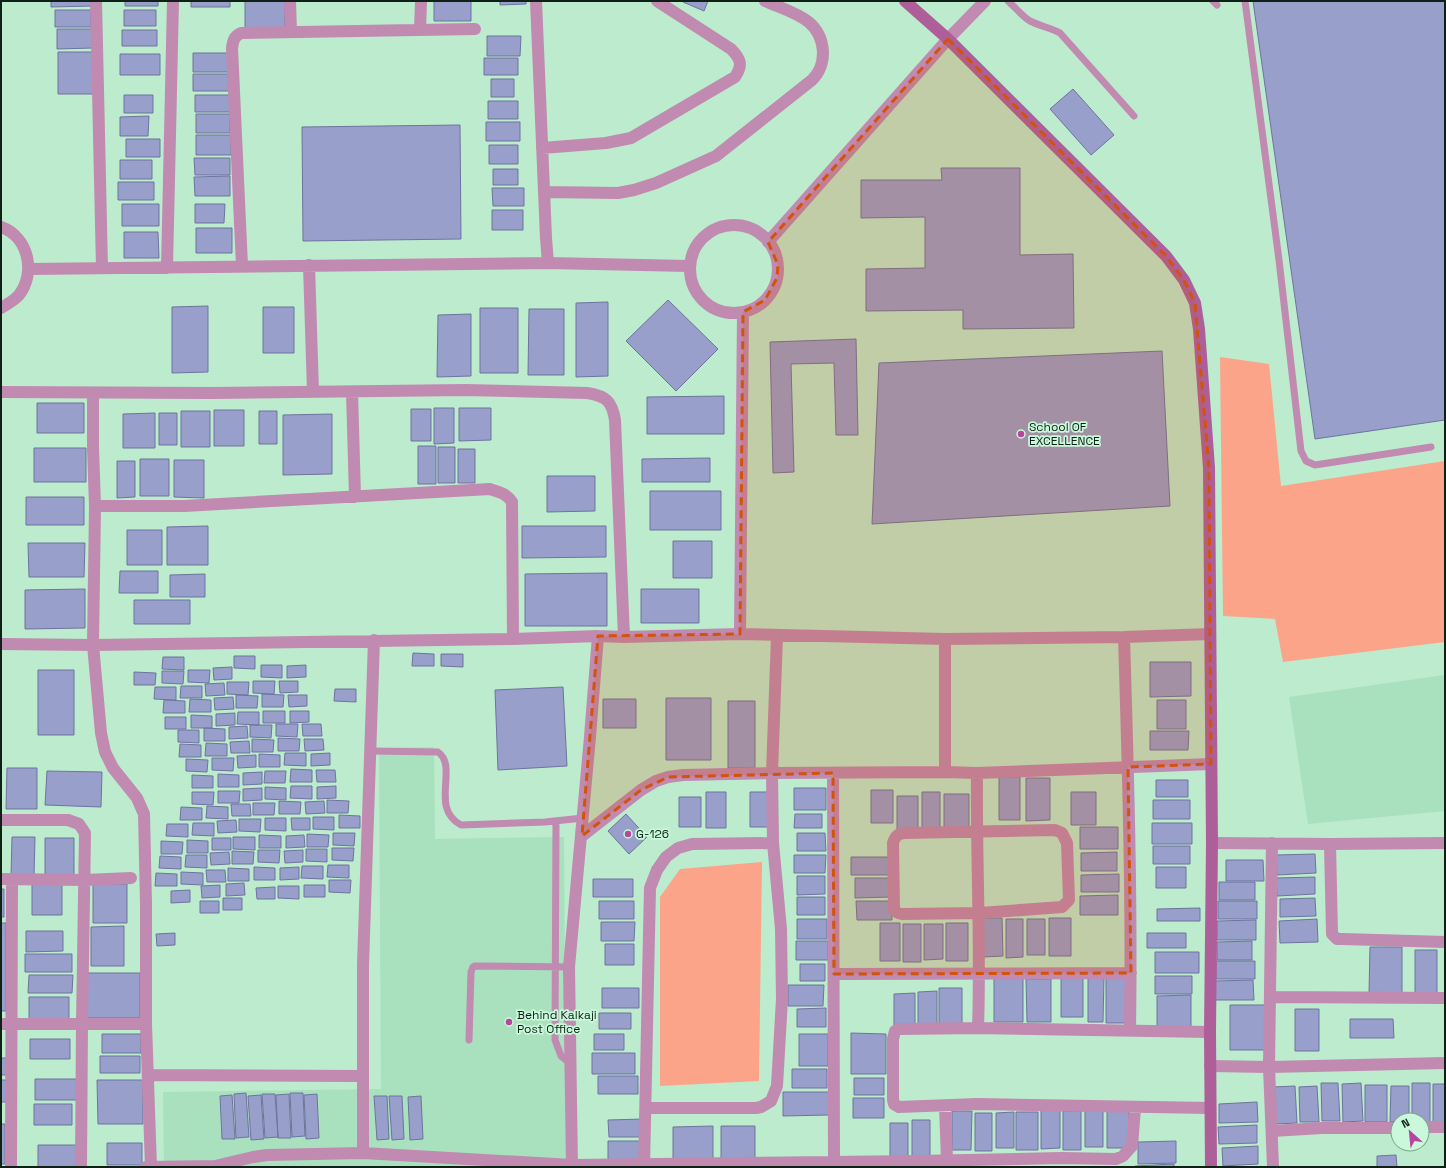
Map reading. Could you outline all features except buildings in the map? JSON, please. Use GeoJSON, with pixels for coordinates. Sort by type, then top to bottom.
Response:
{"type":"FeatureCollection","features":[{"type":"Feature","properties":{"kind":"street"},"geometry":{"type":"LineString","coordinates":[[96,1],[102,268]]}},
{"type":"Feature","properties":{"kind":"street"},"geometry":{"type":"LineString","coordinates":[[167,268],[173,1]]}},
{"type":"Feature","properties":{"kind":"street"},"geometry":{"type":"LineString","coordinates":[[290,1],[291,32]]}},
{"type":"Feature","properties":{"kind":"street"},"geometry":{"type":"LineString","coordinates":[[420,30],[421,1]]}},
{"type":"Feature","properties":{"kind":"street"},"geometry":{"type":"LineString","coordinates":[[536,1],[548,263]]}},
{"type":"Feature","properties":{"kind":"street"},"geometry":{"type":"LineString","coordinates":[[542,148],[606,144],[631,138],[735,77],[740,69],[740,62],[736,54],[731,49],[657,1]]}},
{"type":"Feature","properties":{"kind":"street"},"geometry":{"type":"LineString","coordinates":[[545,192],[618,193],[656,183],[716,156],[812,80],[818,74],[823,61],[823,50],[819,33],[811,23],[800,16],[765,1]]}},
{"type":"Feature","properties":{"kind":"street"},"geometry":{"type":"LineString","coordinates":[[905,1],[948,39],[1166,256],[1184,280],[1195,303],[1199,329],[1209,468],[1212,843],[1210,1032],[1211,1167]]}},
{"type":"Feature","properties":{"kind":"street"},"geometry":{"type":"LineString","coordinates":[[768,242],[948,39],[985,1]]}},
{"type":"Feature","properties":{"kind":"street"},"geometry":{"type":"LineString","coordinates":[[242,266],[232,42],[235,37],[241,33],[475,29]]}},
{"type":"Feature","properties":{"kind":"street"},"geometry":{"type":"LineString","coordinates":[[732,225],[746,226],[758,232],[768,242],[775,253],[778,265],[777,278],[773,290],[765,300],[755,308],[743,312],[730,313],[718,310],[706,304],[698,295],[692,284],[689,266],[691,257],[697,245],[706,234],[719,228],[732,225]]}},
{"type":"Feature","properties":{"kind":"street"},"geometry":{"type":"LineString","coordinates":[[1,227],[12,234],[25,249],[29,269],[24,288],[10,303],[1,308]]}},
{"type":"Feature","properties":{"kind":"street"},"geometry":{"type":"LineString","coordinates":[[29,269],[548,263],[689,266]]}},
{"type":"Feature","properties":{"kind":"street"},"geometry":{"type":"LineString","coordinates":[[309,265],[312,392]]}},
{"type":"Feature","properties":{"kind":"street"},"geometry":{"type":"LineString","coordinates":[[740,634],[743,312]]}},
{"type":"Feature","properties":{"kind":"street"},"geometry":{"type":"LineString","coordinates":[[1,392],[352,392],[465,390],[588,393],[599,395],[608,401],[613,408],[615,420],[624,637]]}},
{"type":"Feature","properties":{"kind":"street"},"geometry":{"type":"LineString","coordinates":[[352,392],[355,497]]}},
{"type":"Feature","properties":{"kind":"street"},"geometry":{"type":"LineString","coordinates":[[93,393],[92,448],[95,506],[93,645],[101,733],[105,752],[113,768],[137,798],[144,814],[146,1024],[151,1167]]}},
{"type":"Feature","properties":{"kind":"street"},"geometry":{"type":"LineString","coordinates":[[95,506],[184,506],[490,489],[500,492],[508,496],[512,502],[513,512],[513,639]]}},
{"type":"Feature","properties":{"kind":"street"},"geometry":{"type":"LineString","coordinates":[[1,644],[93,645],[740,634],[945,639],[1124,637],[1210,634]]}},
{"type":"Feature","properties":{"kind":"street"},"geometry":{"type":"LineString","coordinates":[[572,1166],[569,967],[582,836],[598,636]]}},
{"type":"Feature","properties":{"kind":"street"},"geometry":{"type":"LineString","coordinates":[[646,1108],[756,1108],[770,1101],[777,1086],[782,999],[780,930],[773,843],[772,773],[777,636]]}},
{"type":"Feature","properties":{"kind":"street"},"geometry":{"type":"LineString","coordinates":[[1124,637],[1128,767],[1131,973],[1130,1030]]}},
{"type":"Feature","properties":{"kind":"street"},"geometry":{"type":"LineString","coordinates":[[945,639],[945,772]]}},
{"type":"Feature","properties":{"kind":"street"},"geometry":{"type":"LineString","coordinates":[[363,1153],[363,965],[374,640]]}},
{"type":"Feature","properties":{"kind":"street"},"geometry":{"type":"LineString","coordinates":[[582,836],[641,790],[656,781],[683,774],[945,772],[977,774],[1211,764]]}},
{"type":"Feature","properties":{"kind":"street"},"geometry":{"type":"LineString","coordinates":[[833,773],[834,1162]]}},
{"type":"Feature","properties":{"kind":"street"},"geometry":{"type":"LineString","coordinates":[[977,774],[977,832],[980,913],[978,1028]]}},
{"type":"Feature","properties":{"kind":"street"},"geometry":{"type":"LineString","coordinates":[[1,820],[68,820],[79,824],[85,833],[81,1167]]}},
{"type":"Feature","properties":{"kind":"street"},"geometry":{"type":"LineString","coordinates":[[1055,830],[1062,833],[1067,843],[1069,900],[1066,904],[1059,909],[980,913],[902,914],[896,911],[894,908],[893,845],[895,837],[904,833],[1055,830]]}},
{"type":"Feature","properties":{"kind":"street"},"geometry":{"type":"LineString","coordinates":[[644,1166],[650,888],[657,870],[666,857],[678,848],[692,844],[773,843]]}},
{"type":"Feature","properties":{"kind":"street"},"geometry":{"type":"LineString","coordinates":[[1212,843],[1445,843]]}},
{"type":"Feature","properties":{"kind":"street"},"geometry":{"type":"LineString","coordinates":[[1272,843],[1269,1066],[1273,1167]]}},
{"type":"Feature","properties":{"kind":"street"},"geometry":{"type":"LineString","coordinates":[[1330,844],[1332,934],[1334,937],[1343,939],[1445,942]]}},
{"type":"Feature","properties":{"kind":"street"},"geometry":{"type":"LineString","coordinates":[[11,1167],[6,1024],[7,879],[85,880],[131,878]]}},
{"type":"Feature","properties":{"kind":"street"},"geometry":{"type":"LineString","coordinates":[[834,974],[980,975],[1131,973]]}},
{"type":"Feature","properties":{"kind":"street"},"geometry":{"type":"LineString","coordinates":[[1270,997],[1445,998]]}},
{"type":"Feature","properties":{"kind":"street"},"geometry":{"type":"LineString","coordinates":[[6,1024],[146,1024]]}},
{"type":"Feature","properties":{"kind":"street"},"geometry":{"type":"LineString","coordinates":[[1210,1032],[978,1028],[899,1029],[895,1031],[893,1035],[894,1104],[899,1107],[977,1104],[1134,1108],[1210,1108]]}},
{"type":"Feature","properties":{"kind":"street"},"geometry":{"type":"LineString","coordinates":[[1210,1066],[1445,1063]]}},
{"type":"Feature","properties":{"kind":"street"},"geometry":{"type":"LineString","coordinates":[[148,1075],[363,1076]]}},
{"type":"Feature","properties":{"kind":"street"},"geometry":{"type":"LineString","coordinates":[[945,1106],[947,1160]]}},
{"type":"Feature","properties":{"kind":"street"},"geometry":{"type":"LineString","coordinates":[[146,1167],[215,1166],[233,1164],[253,1157],[267,1155],[363,1153],[493,1164],[572,1166],[709,1166],[834,1162],[918,1164],[947,1160],[1116,1158],[1123,1156],[1132,1146],[1134,1108]]}},
{"type":"Feature","properties":{"kind":"street"},"geometry":{"type":"LineString","coordinates":[[1430,1128],[1445,1127]]}},
{"type":"Feature","properties":{"kind":"street"},"geometry":{"type":"LineString","coordinates":[[1272,1131],[1322,1128],[1390,1128]]}},
{"type":"Feature","properties":{"kind":"lane"},"geometry":{"type":"LineString","coordinates":[[1008,1],[1029,20],[1041,26],[1049,27],[1060,33],[1134,116]]}},
{"type":"Feature","properties":{"kind":"lane"},"geometry":{"type":"LineString","coordinates":[[1245,1],[1279,260],[1301,451],[1306,461],[1315,465],[1431,447]]}},
{"type":"Feature","properties":{"kind":"lane"},"geometry":{"type":"LineString","coordinates":[[370,751],[438,752],[441,754],[445,766],[446,809],[453,820],[461,824],[556,821],[583,818]]}},
{"type":"Feature","properties":{"kind":"lane"},"geometry":{"type":"LineString","coordinates":[[556,821],[555,1040],[561,1056],[571,1064]]}},
{"type":"Feature","properties":{"kind":"lane"},"geometry":{"type":"LineString","coordinates":[[468,1040],[471,972],[473,967],[569,967]]}},
{"type":"Feature","properties":{"kind":"highlighted area"},"geometry":{"type":"Polygon","coordinates":[[[948,39],[1166,256],[1184,280],[1195,303],[1209,468],[1211,764],[1128,767],[1131,973],[834,974],[833,773],[668,777],[641,790],[582,836],[598,636],[740,634],[743,312],[765,300],[777,278],[778,265],[768,242],[948,39]]]}},
{"type":"Feature","properties":{"kind":"shaded area"},"geometry":{"type":"Polygon","coordinates":[[[1220,357],[1269,364],[1281,486],[1445,461],[1445,642],[1283,662],[1275,619],[1223,616],[1220,357]]]}},
{"type":"Feature","properties":{"kind":"shaded area"},"geometry":{"type":"Polygon","coordinates":[[[1445,675],[1445,811],[1308,824],[1289,697],[1445,675]]]}},
{"type":"Feature","properties":{"kind":"shaded area"},"geometry":{"type":"Polygon","coordinates":[[[434,747],[435,839],[564,837],[566,1167],[164,1167],[163,1092],[381,1089],[379,748],[434,747]]]}},
{"type":"Feature","properties":{"kind":"shaded area"},"geometry":{"type":"Polygon","coordinates":[[[762,862],[759,1081],[660,1086],[660,897],[680,869],[762,862]]]}},
{"type":"Feature","properties":{"kind":"place","name":"School OF EXCELLENCE"},"geometry":{"type":"Point","coordinates":[1021,434]}},
{"type":"Feature","properties":{"kind":"place","name":"G-126"},"geometry":{"type":"Point","coordinates":[628,834]}},
{"type":"Feature","properties":{"kind":"place","name":"Behind Kalkaji Post Office"},"geometry":{"type":"Point","coordinates":[509,1022]}}]}
